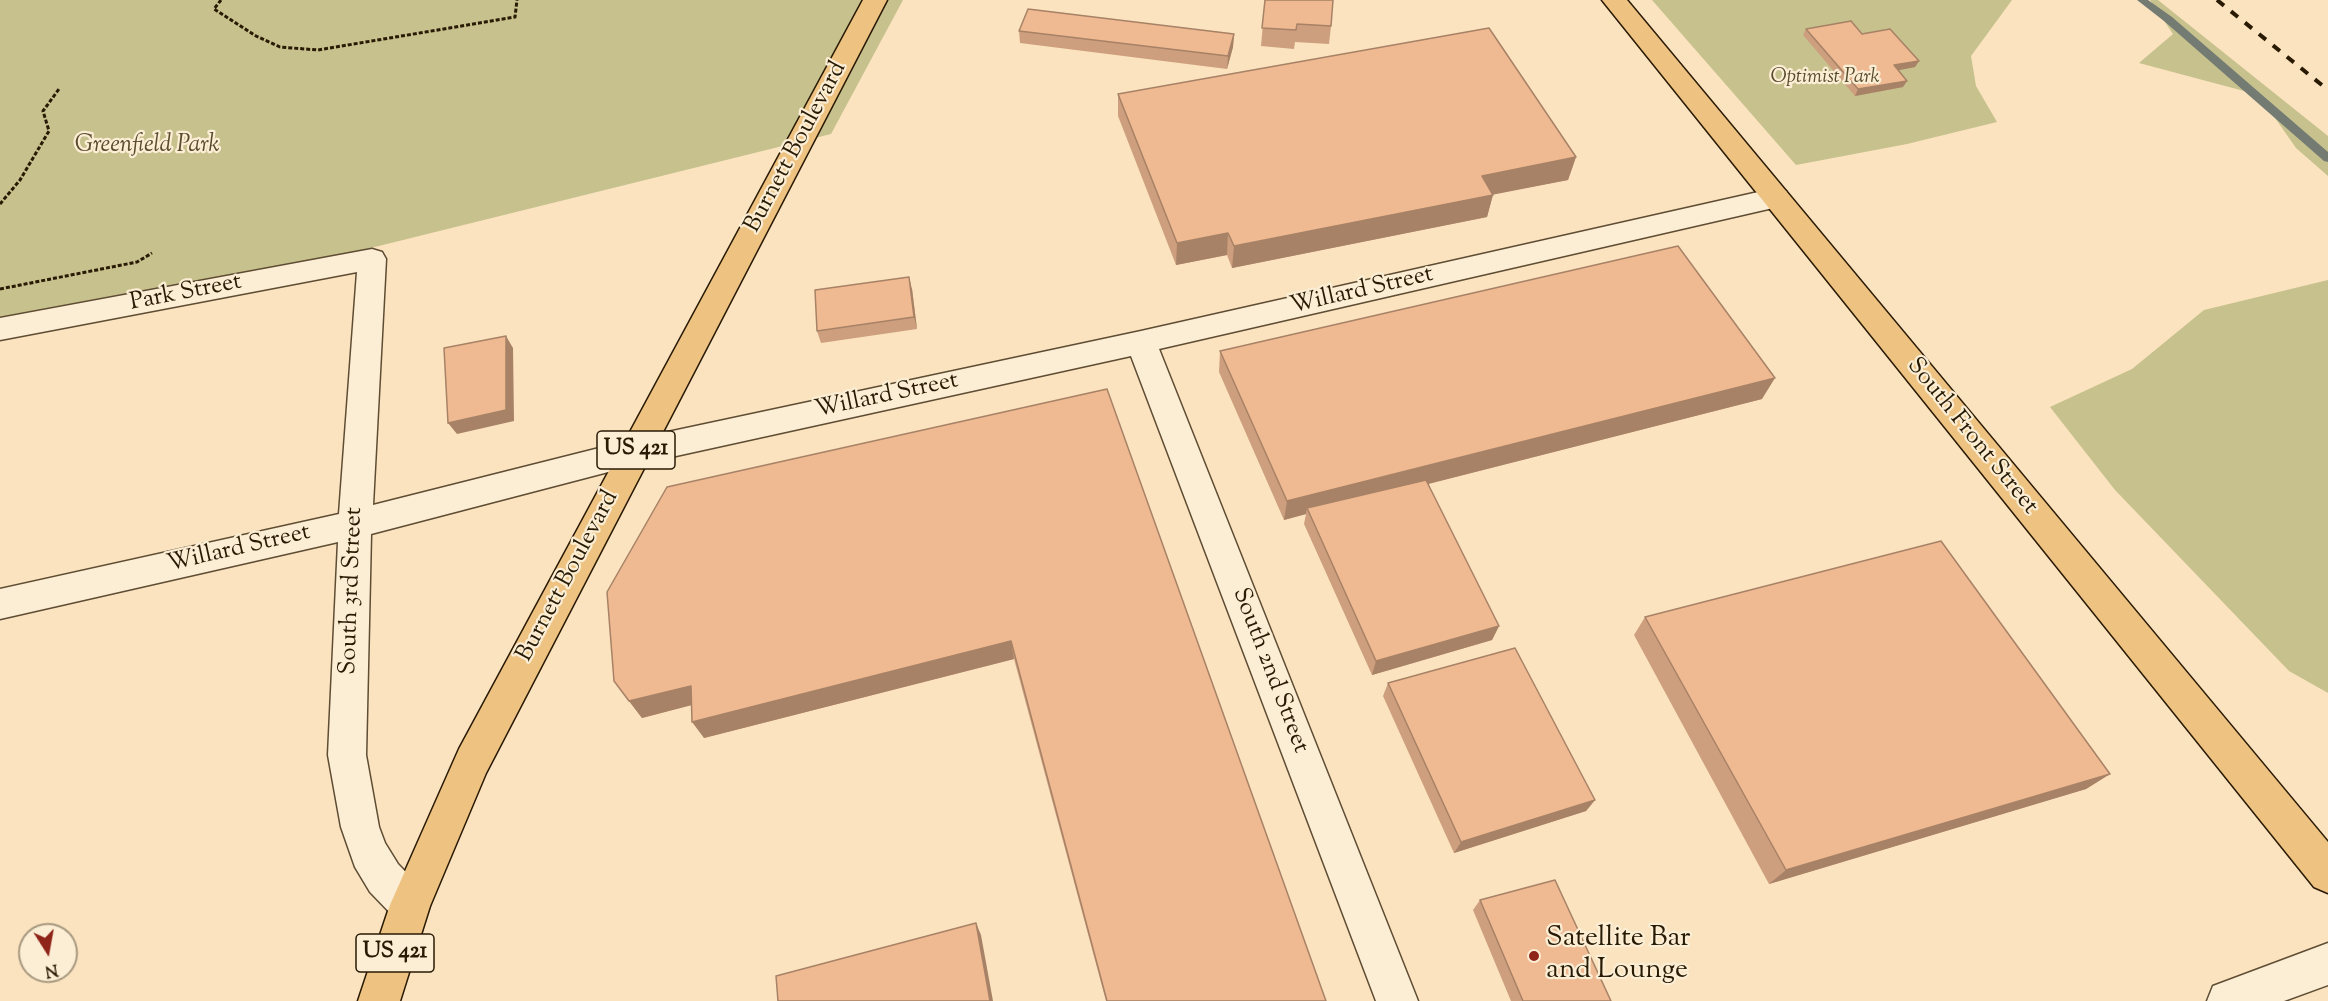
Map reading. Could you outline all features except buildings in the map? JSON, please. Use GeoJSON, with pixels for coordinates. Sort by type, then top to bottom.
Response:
{"type":"FeatureCollection","features":[{"type":"Feature","properties":{"kind":"main road","name":"Burnett Boulevard"},"geometry":{"type":"LineString","coordinates":[[410,905],[472,762],[875,0]]}},
{"type":"Feature","properties":{"kind":"main road","name":"South Front Street"},"geometry":{"type":"LineString","coordinates":[[1614,0],[2328,873]]}},
{"type":"Feature","properties":{"kind":"main road","name":"US 421"},"geometry":{"type":"LineString","coordinates":[[379,1001],[410,905]]}},
{"type":"Feature","properties":{"kind":"main road","name":"US 421"},"geometry":{"type":"LineString","coordinates":[[397,1001],[410,905]]}},
{"type":"Feature","properties":{"kind":"street","name":"Willard Street"},"geometry":{"type":"LineString","coordinates":[[0,604],[355,524],[635,452],[1141,342],[1776,198]]}},
{"type":"Feature","properties":{"kind":"street","name":"Park Street"},"geometry":{"type":"LineString","coordinates":[[0,329],[372,259]]}},
{"type":"Feature","properties":{"kind":"street","name":"South 3rd Street"},"geometry":{"type":"LineString","coordinates":[[372,259],[355,524],[347,755],[360,827],[369,853],[384,878],[410,905]]}},
{"type":"Feature","properties":{"kind":"street","name":"South 2nd Street"},"geometry":{"type":"LineString","coordinates":[[1141,342],[1397,1001]]}},
{"type":"Feature","properties":{"kind":"street"},"geometry":{"type":"LineString","coordinates":[[2228,1001],[2328,964]]}},
{"type":"Feature","properties":{"kind":"path"},"geometry":{"type":"LineString","coordinates":[[221,0],[214,9],[255,36],[280,47],[318,50],[515,17],[517,0]]}},
{"type":"Feature","properties":{"kind":"path"},"geometry":{"type":"LineString","coordinates":[[0,204],[20,180],[49,131],[43,111],[58,89]]}},
{"type":"Feature","properties":{"kind":"path"},"geometry":{"type":"LineString","coordinates":[[0,289],[137,262],[152,253]]}},
{"type":"Feature","properties":{"kind":"green space","name":"Greenfield Park"},"geometry":{"type":"Polygon","coordinates":[[[0,0],[903,0],[831,134],[298,266],[0,331],[0,0]]]}},
{"type":"Feature","properties":{"kind":"green space","name":"Optimist Park"},"geometry":{"type":"Polygon","coordinates":[[[1652,0],[2012,0],[1971,56],[1976,86],[1997,122],[1907,144],[1796,165],[1652,0]]]}},
{"type":"Feature","properties":{"kind":"green space"},"geometry":{"type":"Polygon","coordinates":[[[2150,0],[2158,0],[2328,136],[2328,176],[2296,148],[2259,95],[2139,63],[2173,34],[2150,0]]]}},
{"type":"Feature","properties":{"kind":"green space"},"geometry":{"type":"Polygon","coordinates":[[[2328,280],[2328,693],[2289,671],[2115,490],[2050,407],[2132,369],[2204,310],[2328,280]]]}},
{"type":"Feature","properties":{"kind":"waterway"},"geometry":{"type":"LineString","coordinates":[[2142,0],[2168,19],[2328,158]]}},
{"type":"Feature","properties":{"kind":"railway"},"geometry":{"type":"LineString","coordinates":[[2217,0],[2328,90]]}},
{"type":"Feature","properties":{"kind":"place","name":"Satellite Bar and Lounge"},"geometry":{"type":"Point","coordinates":[1534,956]}}]}
